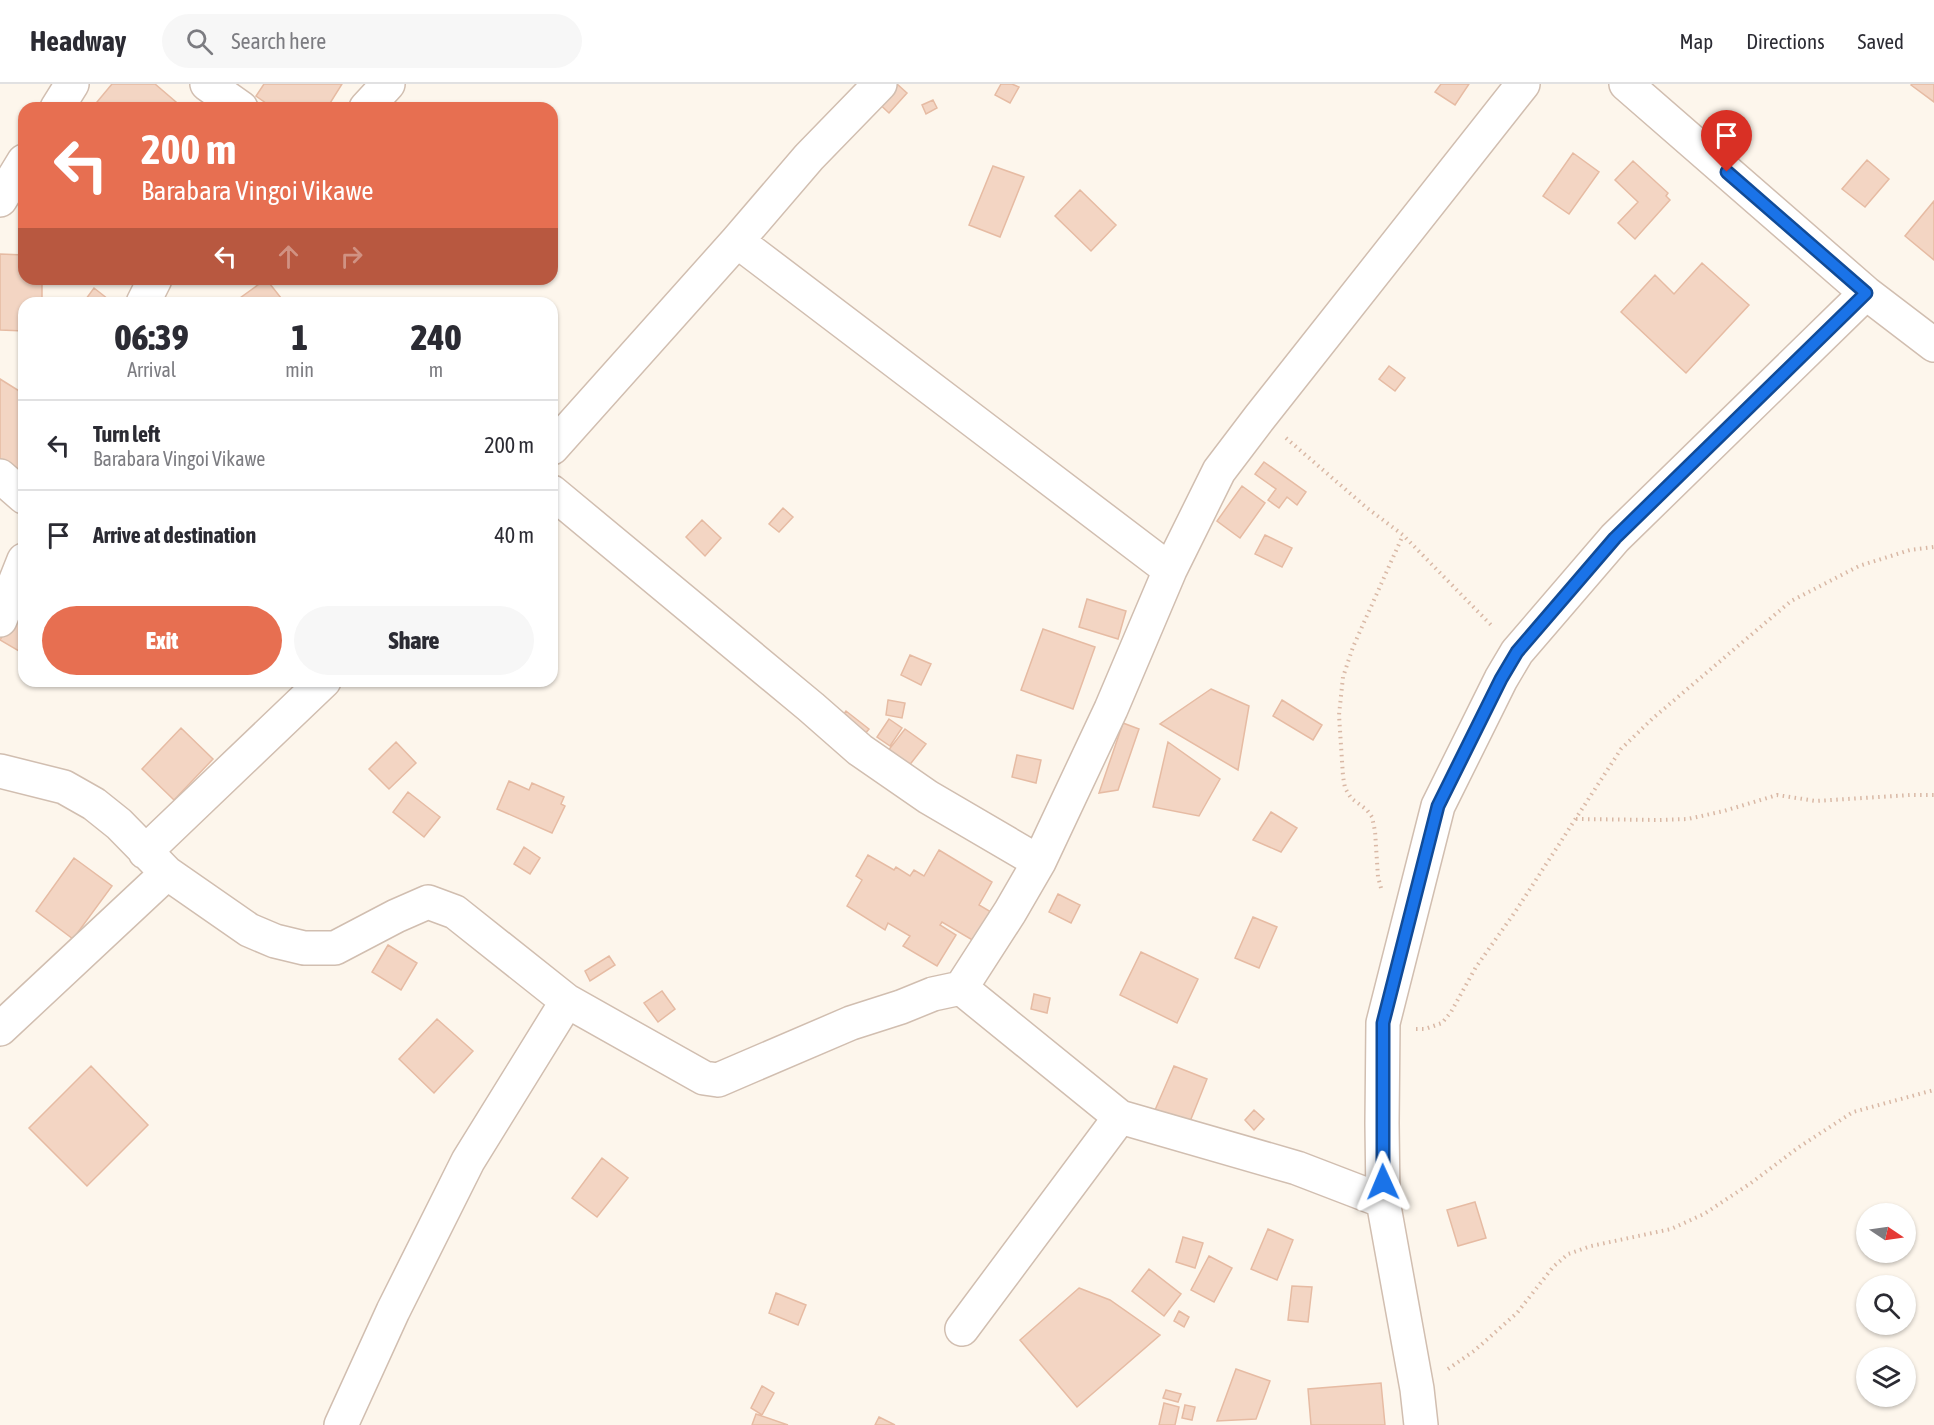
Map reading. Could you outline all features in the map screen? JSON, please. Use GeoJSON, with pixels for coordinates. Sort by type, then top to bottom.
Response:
{"type":"FeatureCollection","features":[{"type":"Feature","properties":{"kind":"street"},"geometry":{"type":"LineString","coordinates":[[61,102],[72,84]]}},
{"type":"Feature","properties":{"kind":"street"},"geometry":{"type":"LineString","coordinates":[[207,84],[232,102]]}},
{"type":"Feature","properties":{"kind":"street"},"geometry":{"type":"LineString","coordinates":[[372,102],[388,84]]}},
{"type":"Feature","properties":{"kind":"street"},"geometry":{"type":"LineString","coordinates":[[558,441],[809,157],[880,84]]}},
{"type":"Feature","properties":{"kind":"street"},"geometry":{"type":"LineString","coordinates":[[0,771],[64,787],[119,824],[156,862],[249,930],[275,940],[304,948],[335,948],[428,902],[455,912],[567,1001],[704,1078],[718,1080],[851,1023],[933,994],[961,988],[1039,862],[1111,709],[1170,570],[1219,471],[1523,84]]}},
{"type":"Feature","properties":{"kind":"street"},"geometry":{"type":"LineString","coordinates":[[1626,84],[1866,293],[1934,345]]}},
{"type":"Feature","properties":{"kind":"street"},"geometry":{"type":"LineString","coordinates":[[0,200],[18,172]]}},
{"type":"Feature","properties":{"kind":"street"},"geometry":{"type":"LineString","coordinates":[[737,241],[1170,570]]}},
{"type":"Feature","properties":{"kind":"street"},"geometry":{"type":"LineString","coordinates":[[1421,1425],[1417,1389],[1383,1201],[1383,1023],[1438,806],[1501,679],[1517,652],[1615,538],[1866,293]]}},
{"type":"Feature","properties":{"kind":"street"},"geometry":{"type":"LineString","coordinates":[[0,476],[18,492]]}},
{"type":"Feature","properties":{"kind":"street"},"geometry":{"type":"LineString","coordinates":[[558,497],[860,750],[928,797],[1039,862]]}},
{"type":"Feature","properties":{"kind":"street"},"geometry":{"type":"LineString","coordinates":[[0,620],[18,575]]}},
{"type":"Feature","properties":{"kind":"street"},"geometry":{"type":"LineString","coordinates":[[0,1029],[318,687]]}},
{"type":"Feature","properties":{"kind":"street"},"geometry":{"type":"LineString","coordinates":[[961,988],[1120,1117],[1297,1167],[1383,1201]]}},
{"type":"Feature","properties":{"kind":"street"},"geometry":{"type":"LineString","coordinates":[[341,1425],[393,1311],[468,1161],[567,1001]]}},
{"type":"Feature","properties":{"kind":"street"},"geometry":{"type":"LineString","coordinates":[[962,1329],[1120,1117]]}},
{"type":"Feature","properties":{"kind":"path"},"geometry":{"type":"LineString","coordinates":[[1260,417],[1367,508],[1403,535],[1517,652]]}},
{"type":"Feature","properties":{"kind":"path"},"geometry":{"type":"LineString","coordinates":[[1403,535],[1353,647],[1343,677],[1339,715],[1343,776],[1346,788],[1351,798],[1367,810],[1372,818],[1376,831],[1378,877],[1381,888],[1405,932]]}},
{"type":"Feature","properties":{"kind":"path"},"geometry":{"type":"LineString","coordinates":[[1383,1023],[1425,1029],[1442,1023],[1451,1012],[1476,967],[1515,912],[1621,749],[1693,683],[1791,601],[1859,566],[1910,550],[1934,547]]}},
{"type":"Feature","properties":{"kind":"path"},"geometry":{"type":"LineString","coordinates":[[1575,819],[1688,819],[1777,795],[1816,801],[1934,795]]}},
{"type":"Feature","properties":{"kind":"path"},"geometry":{"type":"LineString","coordinates":[[1417,1389],[1474,1351],[1517,1312],[1553,1267],[1568,1254],[1591,1246],[1671,1229],[1704,1214],[1853,1112],[1934,1090]]}},
{"type":"Feature","properties":{"kind":"building"},"geometry":{"type":"Polygon","coordinates":[[[112,84],[155,84],[176,102],[97,102],[112,84]]]}},
{"type":"Feature","properties":{"kind":"building"},"geometry":{"type":"Polygon","coordinates":[[[264,84],[342,84],[331,102],[264,102],[256,96],[264,84]]]}},
{"type":"Feature","properties":{"kind":"building"},"geometry":{"type":"Polygon","coordinates":[[[888,84],[897,84],[907,93],[889,113],[874,99],[888,84]]]}},
{"type":"Feature","properties":{"kind":"building"},"geometry":{"type":"Polygon","coordinates":[[[1001,84],[1012,84],[1019,87],[1010,103],[995,95],[1001,84]]]}},
{"type":"Feature","properties":{"kind":"building"},"geometry":{"type":"Polygon","coordinates":[[[1441,84],[1469,84],[1455,105],[1435,92],[1441,84]]]}},
{"type":"Feature","properties":{"kind":"building"},"geometry":{"type":"Polygon","coordinates":[[[1934,84],[1934,102],[1911,85],[1934,84]]]}},
{"type":"Feature","properties":{"kind":"building"},"geometry":{"type":"Polygon","coordinates":[[[933,100],[937,108],[926,114],[922,105],[933,100]]]}},
{"type":"Feature","properties":{"kind":"building"},"geometry":{"type":"Polygon","coordinates":[[[1573,153],[1599,172],[1569,214],[1543,196],[1573,153]]]}},
{"type":"Feature","properties":{"kind":"building"},"geometry":{"type":"Polygon","coordinates":[[[1867,160],[1889,179],[1865,207],[1842,189],[1867,160]]]}},
{"type":"Feature","properties":{"kind":"building"},"geometry":{"type":"Polygon","coordinates":[[[1633,161],[1668,193],[1666,196],[1670,200],[1635,239],[1618,223],[1638,202],[1615,180],[1633,161]]]}},
{"type":"Feature","properties":{"kind":"building"},"geometry":{"type":"Polygon","coordinates":[[[993,166],[1024,177],[1000,237],[969,225],[993,166]]]}},
{"type":"Feature","properties":{"kind":"building"},"geometry":{"type":"Polygon","coordinates":[[[1080,190],[1116,225],[1091,251],[1055,216],[1080,190]]]}},
{"type":"Feature","properties":{"kind":"building"},"geometry":{"type":"Polygon","coordinates":[[[1934,201],[1934,260],[1905,236],[1934,201]]]}},
{"type":"Feature","properties":{"kind":"building"},"geometry":{"type":"Polygon","coordinates":[[[0,254],[18,255],[18,285],[42,285],[42,297],[18,297],[18,331],[0,330],[0,254]]]}},
{"type":"Feature","properties":{"kind":"building"},"geometry":{"type":"Polygon","coordinates":[[[1702,263],[1749,305],[1686,373],[1621,312],[1655,275],[1674,294],[1702,263]]]}},
{"type":"Feature","properties":{"kind":"building"},"geometry":{"type":"Polygon","coordinates":[[[258,285],[271,285],[280,297],[241,297],[258,285]]]}},
{"type":"Feature","properties":{"kind":"building"},"geometry":{"type":"Polygon","coordinates":[[[94,288],[105,297],[87,297],[94,288]]]}},
{"type":"Feature","properties":{"kind":"building"},"geometry":{"type":"Polygon","coordinates":[[[1389,366],[1405,378],[1395,391],[1379,379],[1389,366]]]}},
{"type":"Feature","properties":{"kind":"building"},"geometry":{"type":"Polygon","coordinates":[[[0,379],[18,390],[18,479],[0,468],[0,379]]]}},
{"type":"Feature","properties":{"kind":"building"},"geometry":{"type":"Polygon","coordinates":[[[1264,462],[1306,492],[1297,505],[1287,497],[1279,508],[1268,500],[1276,489],[1255,474],[1264,462]]]}},
{"type":"Feature","properties":{"kind":"building"},"geometry":{"type":"Polygon","coordinates":[[[1242,486],[1265,503],[1240,538],[1217,521],[1242,486]]]}},
{"type":"Feature","properties":{"kind":"building"},"geometry":{"type":"Polygon","coordinates":[[[783,508],[793,517],[779,532],[769,524],[783,508]]]}},
{"type":"Feature","properties":{"kind":"building"},"geometry":{"type":"Polygon","coordinates":[[[702,520],[721,538],[705,556],[686,537],[702,520]]]}},
{"type":"Feature","properties":{"kind":"building"},"geometry":{"type":"Polygon","coordinates":[[[1265,535],[1292,548],[1282,567],[1255,554],[1265,535]]]}},
{"type":"Feature","properties":{"kind":"building"},"geometry":{"type":"Polygon","coordinates":[[[1087,599],[1126,611],[1118,639],[1079,627],[1087,599]]]}},
{"type":"Feature","properties":{"kind":"building"},"geometry":{"type":"Polygon","coordinates":[[[18,611],[18,650],[0,640],[18,611]]]}},
{"type":"Feature","properties":{"kind":"building"},"geometry":{"type":"Polygon","coordinates":[[[1043,629],[1095,647],[1073,709],[1021,690],[1043,629]]]}},
{"type":"Feature","properties":{"kind":"building"},"geometry":{"type":"Polygon","coordinates":[[[910,655],[931,664],[921,685],[901,675],[910,655]]]}},
{"type":"Feature","properties":{"kind":"building"},"geometry":{"type":"Polygon","coordinates":[[[1211,689],[1249,706],[1238,770],[1160,724],[1211,689]]]}},
{"type":"Feature","properties":{"kind":"building"},"geometry":{"type":"Polygon","coordinates":[[[888,700],[905,703],[902,718],[886,715],[888,700]]]}},
{"type":"Feature","properties":{"kind":"building"},"geometry":{"type":"Polygon","coordinates":[[[1282,700],[1322,725],[1313,740],[1273,716],[1282,700]]]}},
{"type":"Feature","properties":{"kind":"building"},"geometry":{"type":"Polygon","coordinates":[[[846,711],[869,729],[858,742],[836,724],[846,711]]]}},
{"type":"Feature","properties":{"kind":"building"},"geometry":{"type":"Polygon","coordinates":[[[889,719],[902,728],[890,746],[877,737],[889,719]]]}},
{"type":"Feature","properties":{"kind":"building"},"geometry":{"type":"Polygon","coordinates":[[[1123,723],[1139,729],[1118,790],[1099,793],[1123,723]]]}},
{"type":"Feature","properties":{"kind":"building"},"geometry":{"type":"Polygon","coordinates":[[[181,728],[213,759],[174,800],[142,769],[181,728]]]}},
{"type":"Feature","properties":{"kind":"building"},"geometry":{"type":"Polygon","coordinates":[[[905,729],[926,744],[908,767],[887,752],[905,729]]]}},
{"type":"Feature","properties":{"kind":"building"},"geometry":{"type":"Polygon","coordinates":[[[396,742],[416,763],[389,789],[369,769],[396,742]]]}},
{"type":"Feature","properties":{"kind":"building"},"geometry":{"type":"Polygon","coordinates":[[[1168,742],[1220,779],[1199,816],[1153,807],[1168,742]]]}},
{"type":"Feature","properties":{"kind":"building"},"geometry":{"type":"Polygon","coordinates":[[[1017,755],[1041,760],[1036,783],[1012,777],[1017,755]]]}},
{"type":"Feature","properties":{"kind":"building"},"geometry":{"type":"Polygon","coordinates":[[[509,781],[529,790],[532,783],[564,797],[561,804],[565,806],[552,833],[497,809],[509,781]]]}},
{"type":"Feature","properties":{"kind":"building"},"geometry":{"type":"Polygon","coordinates":[[[408,792],[440,817],[424,837],[393,812],[408,792]]]}},
{"type":"Feature","properties":{"kind":"building"},"geometry":{"type":"Polygon","coordinates":[[[1271,812],[1297,828],[1281,852],[1253,840],[1271,812]]]}},
{"type":"Feature","properties":{"kind":"building"},"geometry":{"type":"Polygon","coordinates":[[[524,847],[540,858],[530,874],[514,864],[524,847]]]}},
{"type":"Feature","properties":{"kind":"building"},"geometry":{"type":"Polygon","coordinates":[[[939,850],[992,882],[979,905],[991,912],[974,941],[942,922],[940,925],[956,935],[937,966],[903,946],[910,936],[888,923],[885,930],[847,906],[862,880],[856,876],[868,855],[910,876],[914,870],[924,876],[939,850]]]}},
{"type":"Feature","properties":{"kind":"building"},"geometry":{"type":"Polygon","coordinates":[[[74,858],[112,886],[73,939],[36,911],[74,858]]]}},
{"type":"Feature","properties":{"kind":"building"},"geometry":{"type":"Polygon","coordinates":[[[1058,894],[1080,905],[1071,923],[1049,912],[1058,894]]]}},
{"type":"Feature","properties":{"kind":"building"},"geometry":{"type":"Polygon","coordinates":[[[1253,917],[1277,927],[1259,968],[1235,958],[1253,917]]]}},
{"type":"Feature","properties":{"kind":"building"},"geometry":{"type":"Polygon","coordinates":[[[388,945],[417,963],[401,990],[372,972],[388,945]]]}},
{"type":"Feature","properties":{"kind":"building"},"geometry":{"type":"Polygon","coordinates":[[[1141,952],[1198,979],[1177,1023],[1120,995],[1141,952]]]}},
{"type":"Feature","properties":{"kind":"building"},"geometry":{"type":"Polygon","coordinates":[[[609,956],[615,965],[590,981],[585,971],[609,956]]]}},
{"type":"Feature","properties":{"kind":"building"},"geometry":{"type":"Polygon","coordinates":[[[662,991],[675,1009],[658,1022],[644,1003],[662,991]]]}},
{"type":"Feature","properties":{"kind":"building"},"geometry":{"type":"Polygon","coordinates":[[[1034,994],[1050,998],[1047,1013],[1031,1009],[1034,994]]]}},
{"type":"Feature","properties":{"kind":"building"},"geometry":{"type":"Polygon","coordinates":[[[437,1019],[473,1051],[434,1093],[399,1059],[437,1019]]]}},
{"type":"Feature","properties":{"kind":"building"},"geometry":{"type":"Polygon","coordinates":[[[91,1066],[148,1125],[87,1186],[29,1128],[91,1066]]]}},
{"type":"Feature","properties":{"kind":"building"},"geometry":{"type":"Polygon","coordinates":[[[1174,1066],[1207,1079],[1189,1124],[1155,1110],[1174,1066]]]}},
{"type":"Feature","properties":{"kind":"building"},"geometry":{"type":"Polygon","coordinates":[[[1254,1110],[1264,1119],[1254,1130],[1245,1120],[1254,1110]]]}},
{"type":"Feature","properties":{"kind":"building"},"geometry":{"type":"Polygon","coordinates":[[[602,1158],[628,1178],[597,1217],[572,1198],[602,1158]]]}},
{"type":"Feature","properties":{"kind":"building"},"geometry":{"type":"Polygon","coordinates":[[[1475,1202],[1486,1238],[1458,1246],[1447,1210],[1475,1202]]]}},
{"type":"Feature","properties":{"kind":"building"},"geometry":{"type":"Polygon","coordinates":[[[1268,1229],[1293,1240],[1277,1280],[1251,1269],[1268,1229]]]}},
{"type":"Feature","properties":{"kind":"building"},"geometry":{"type":"Polygon","coordinates":[[[1183,1237],[1203,1243],[1195,1268],[1176,1262],[1183,1237]]]}},
{"type":"Feature","properties":{"kind":"building"},"geometry":{"type":"Polygon","coordinates":[[[1209,1256],[1232,1268],[1214,1302],[1191,1290],[1209,1256]]]}},
{"type":"Feature","properties":{"kind":"building"},"geometry":{"type":"Polygon","coordinates":[[[1149,1269],[1181,1294],[1164,1316],[1132,1291],[1149,1269]]]}},
{"type":"Feature","properties":{"kind":"building"},"geometry":{"type":"Polygon","coordinates":[[[1292,1286],[1312,1287],[1308,1322],[1288,1320],[1292,1286]]]}},
{"type":"Feature","properties":{"kind":"building"},"geometry":{"type":"Polygon","coordinates":[[[1079,1288],[1110,1300],[1160,1335],[1077,1407],[1020,1340],[1079,1288]]]}},
{"type":"Feature","properties":{"kind":"building"},"geometry":{"type":"Polygon","coordinates":[[[776,1293],[806,1305],[798,1325],[769,1313],[776,1293]]]}},
{"type":"Feature","properties":{"kind":"building"},"geometry":{"type":"Polygon","coordinates":[[[1179,1311],[1189,1317],[1184,1327],[1174,1321],[1179,1311]]]}},
{"type":"Feature","properties":{"kind":"building"},"geometry":{"type":"Polygon","coordinates":[[[1236,1369],[1270,1381],[1256,1419],[1217,1421],[1236,1369]]]}},
{"type":"Feature","properties":{"kind":"building"},"geometry":{"type":"Polygon","coordinates":[[[1381,1383],[1385,1425],[1311,1425],[1308,1389],[1381,1383]]]}},
{"type":"Feature","properties":{"kind":"building"},"geometry":{"type":"Polygon","coordinates":[[[762,1386],[774,1393],[762,1415],[751,1408],[762,1386]]]}},
{"type":"Feature","properties":{"kind":"building"},"geometry":{"type":"Polygon","coordinates":[[[1166,1390],[1181,1394],[1178,1402],[1163,1398],[1166,1390]]]}},
{"type":"Feature","properties":{"kind":"building"},"geometry":{"type":"Polygon","coordinates":[[[1164,1403],[1179,1407],[1175,1425],[1159,1425],[1164,1403]]]}},
{"type":"Feature","properties":{"kind":"building"},"geometry":{"type":"Polygon","coordinates":[[[1185,1405],[1195,1407],[1192,1420],[1182,1418],[1185,1405]]]}},
{"type":"Feature","properties":{"kind":"building"},"geometry":{"type":"Polygon","coordinates":[[[756,1414],[788,1425],[752,1425],[756,1414]]]}},
{"type":"Feature","properties":{"kind":"building"},"geometry":{"type":"Polygon","coordinates":[[[879,1417],[895,1425],[875,1425],[879,1417]]]}},
{"type":"Feature","properties":{"kind":"route"},"geometry":{"type":"LineString","coordinates":[[1383,1182],[1383,1023],[1438,806],[1501,679],[1517,652],[1615,538],[1866,293],[1727,172]]}}]}
